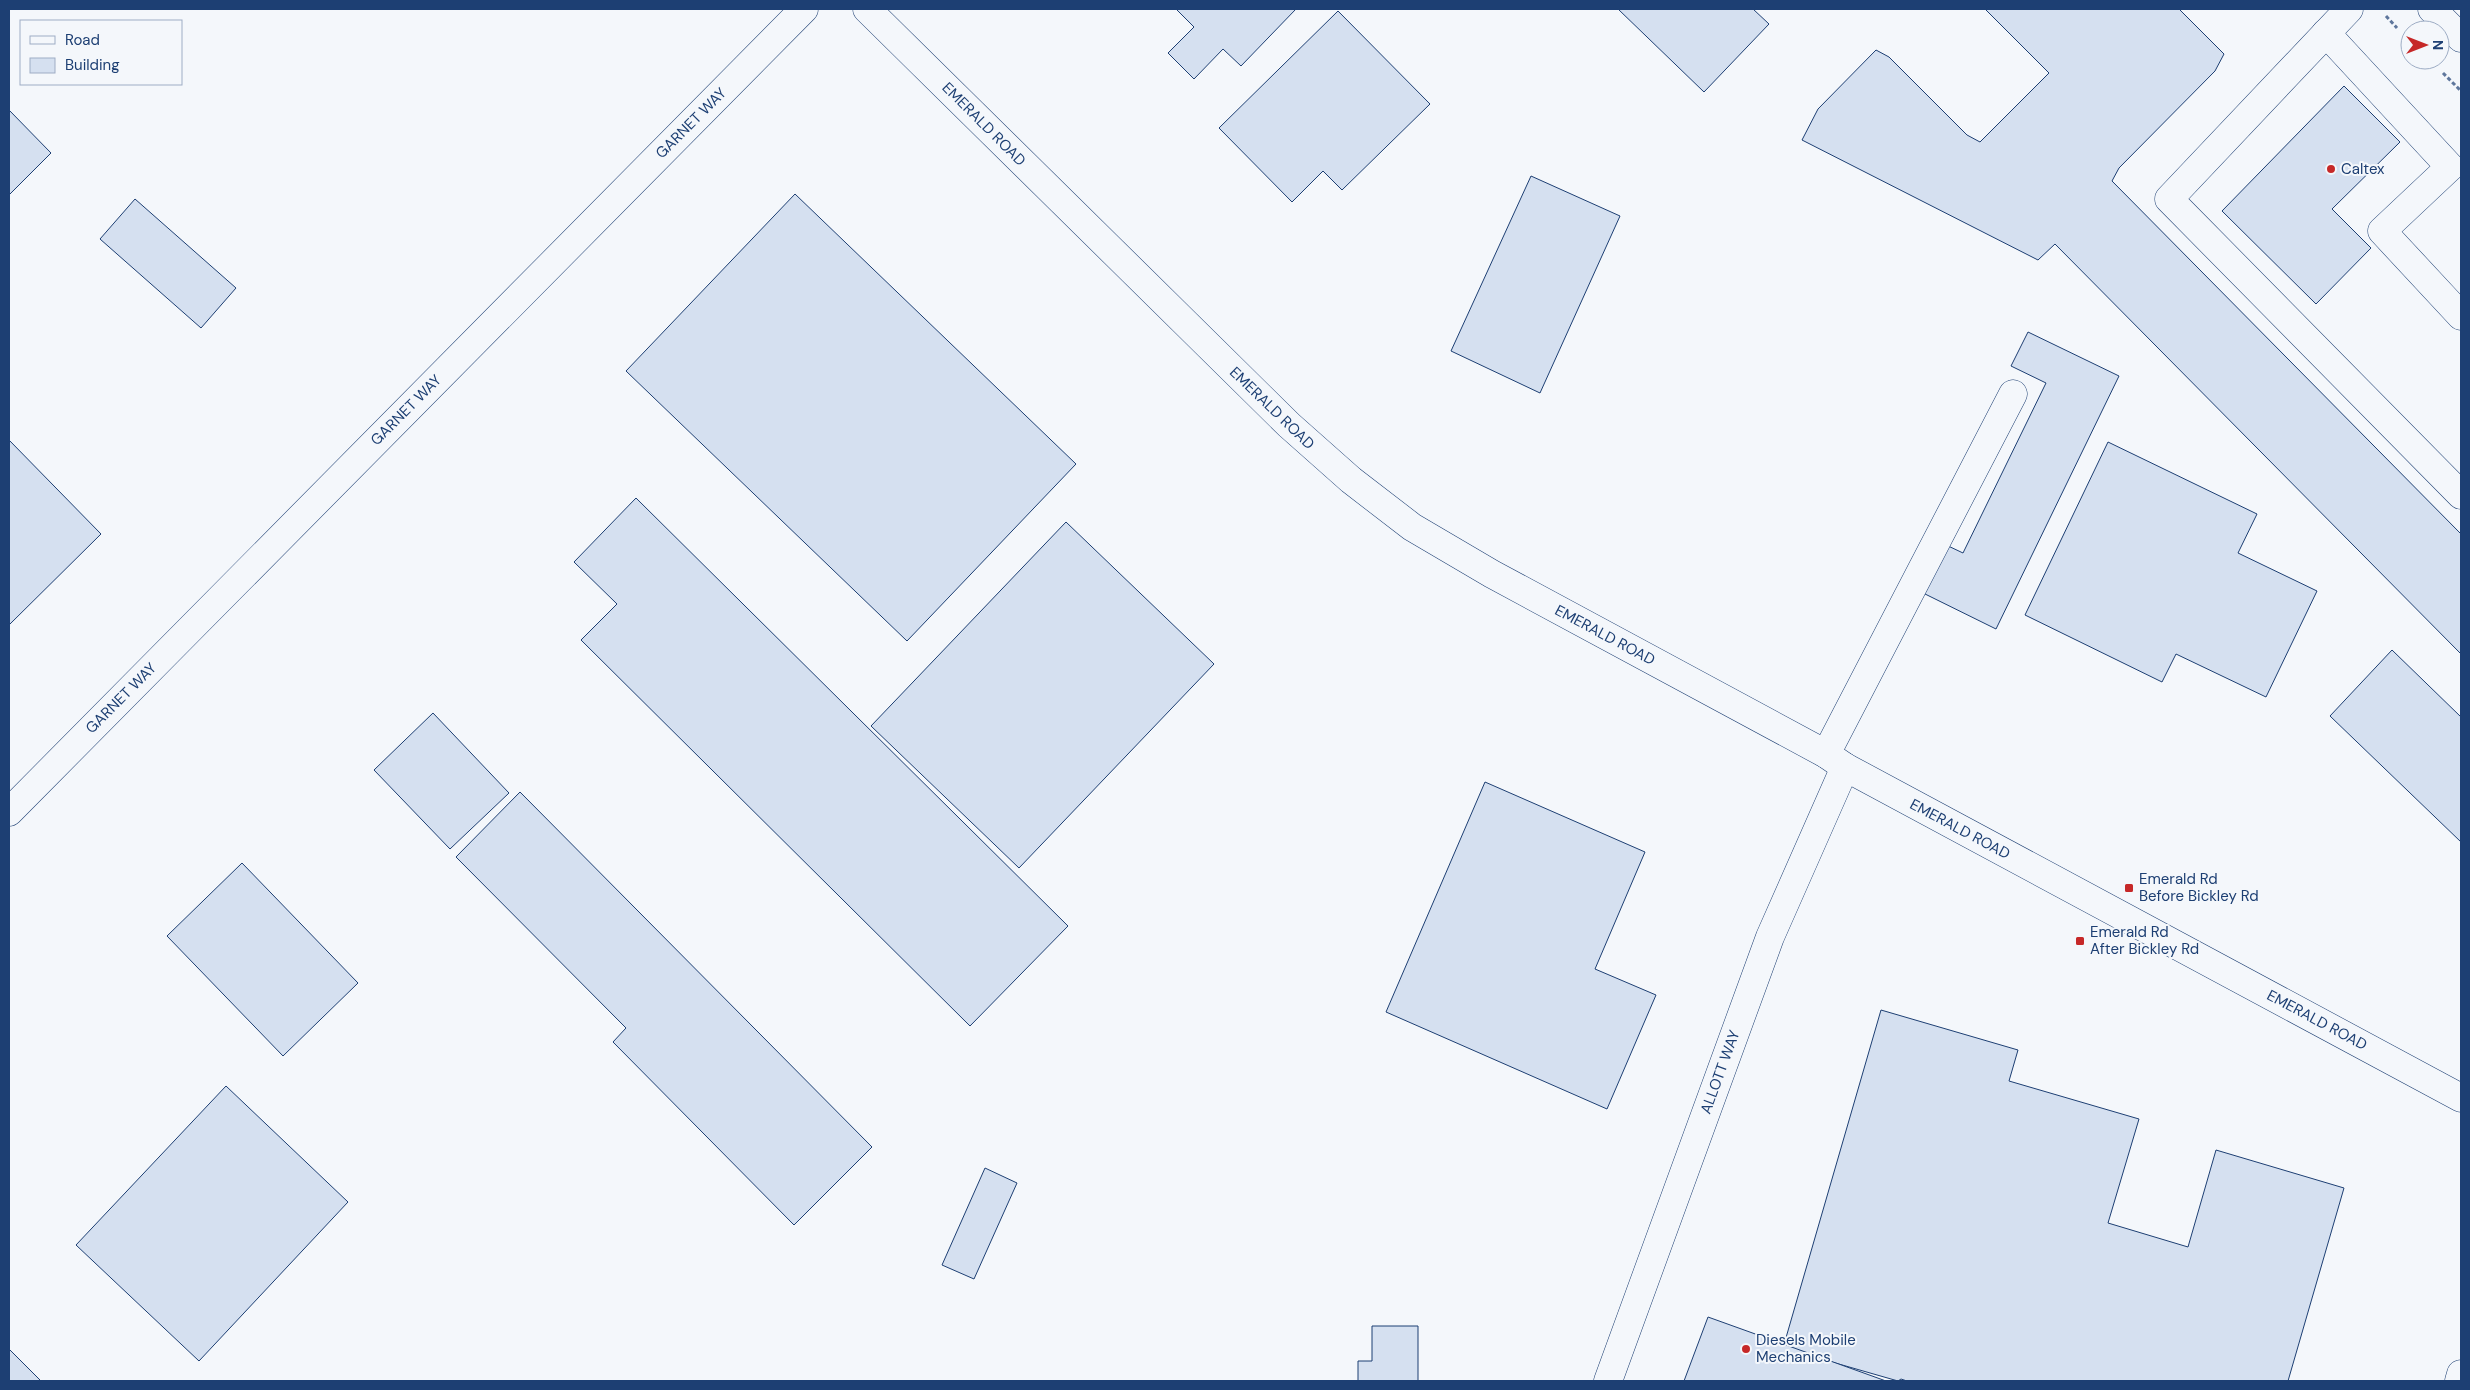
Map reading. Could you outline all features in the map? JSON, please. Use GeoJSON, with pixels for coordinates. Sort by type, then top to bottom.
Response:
{"type":"FeatureCollection","features":[{"type":"Feature","properties":{"kind":"street","name":"GARNET WAY"},"geometry":{"type":"LineString","coordinates":[[9,812],[804,9]]}},
{"type":"Feature","properties":{"kind":"street","name":"EMERALD ROAD"},"geometry":{"type":"LineString","coordinates":[[868,9],[1289,426],[1351,480],[1412,527],[1492,574],[1835,761],[2461,1098]]}},
{"type":"Feature","properties":{"kind":"street"},"geometry":{"type":"LineString","coordinates":[[2349,9],[2169,199],[2461,496]]}},
{"type":"Feature","properties":{"kind":"street"},"geometry":{"type":"LineString","coordinates":[[2432,9],[2461,38]]}},
{"type":"Feature","properties":{"kind":"street"},"geometry":{"type":"LineString","coordinates":[[2326,33],[2456,173],[2382,231],[2461,316]]}},
{"type":"Feature","properties":{"kind":"street","name":"ALLOTT WAY"},"geometry":{"type":"LineString","coordinates":[[1608,1381],[1835,761],[2013,394]]}},
{"type":"Feature","properties":{"kind":"street"},"geometry":{"type":"LineString","coordinates":[[2459,1381],[2461,1374]]}},
{"type":"Feature","properties":{"kind":"path"},"geometry":{"type":"LineString","coordinates":[[2385,15],[2400,30]]}},
{"type":"Feature","properties":{"kind":"path"},"geometry":{"type":"LineString","coordinates":[[2440,70],[2461,91]]}},
{"type":"Feature","properties":{"kind":"building"},"geometry":{"type":"Polygon","coordinates":[[[1176,9],[1296,9],[1241,66],[1223,49],[1194,79],[1168,53],[1194,27],[1176,9]]]}},
{"type":"Feature","properties":{"kind":"building"},"geometry":{"type":"Polygon","coordinates":[[[1618,9],[1753,9],[1769,24],[1704,92],[1618,9]]]}},
{"type":"Feature","properties":{"kind":"building"},"geometry":{"type":"Polygon","coordinates":[[[1985,9],[2179,9],[2224,54],[2215,71],[2119,168],[2112,181],[2461,534],[2461,654],[2055,244],[2038,260],[1802,140],[1818,109],[1876,50],[1889,57],[1967,135],[1980,142],[2049,73],[1985,9]]]}},
{"type":"Feature","properties":{"kind":"building"},"geometry":{"type":"Polygon","coordinates":[[[1338,11],[1430,104],[1342,190],[1323,171],[1292,202],[1219,128],[1338,11]]]}},
{"type":"Feature","properties":{"kind":"building"},"geometry":{"type":"Polygon","coordinates":[[[2344,86],[2400,142],[2332,209],[2371,248],[2316,304],[2222,211],[2344,86]]]}},
{"type":"Feature","properties":{"kind":"building"},"geometry":{"type":"Polygon","coordinates":[[[9,110],[51,153],[9,195],[9,110]]]}},
{"type":"Feature","properties":{"kind":"building"},"geometry":{"type":"Polygon","coordinates":[[[1531,176],[1620,216],[1540,393],[1451,351],[1531,176]]]}},
{"type":"Feature","properties":{"kind":"building"},"geometry":{"type":"Polygon","coordinates":[[[795,194],[1076,464],[907,641],[626,371],[795,194]]]}},
{"type":"Feature","properties":{"kind":"building"},"geometry":{"type":"Polygon","coordinates":[[[135,199],[236,288],[201,328],[100,239],[135,199]]]}},
{"type":"Feature","properties":{"kind":"building"},"geometry":{"type":"Polygon","coordinates":[[[2028,332],[2119,376],[1996,629],[1921,592],[1944,544],[1963,553],[2046,383],[2011,366],[2028,332]]]}},
{"type":"Feature","properties":{"kind":"building"},"geometry":{"type":"Polygon","coordinates":[[[9,440],[101,534],[9,625],[9,440]]]}},
{"type":"Feature","properties":{"kind":"building"},"geometry":{"type":"Polygon","coordinates":[[[2108,442],[2257,514],[2238,553],[2317,591],[2266,697],[2176,654],[2162,682],[2025,615],[2108,442]]]}},
{"type":"Feature","properties":{"kind":"building"},"geometry":{"type":"Polygon","coordinates":[[[636,498],[1068,926],[970,1026],[581,640],[617,604],[574,562],[636,498]]]}},
{"type":"Feature","properties":{"kind":"building"},"geometry":{"type":"Polygon","coordinates":[[[1066,522],[1214,664],[1019,868],[871,726],[1066,522]]]}},
{"type":"Feature","properties":{"kind":"building"},"geometry":{"type":"Polygon","coordinates":[[[2392,650],[2461,717],[2461,842],[2330,716],[2392,650]]]}},
{"type":"Feature","properties":{"kind":"building"},"geometry":{"type":"Polygon","coordinates":[[[433,713],[509,793],[450,849],[374,770],[433,713]]]}},
{"type":"Feature","properties":{"kind":"building"},"geometry":{"type":"Polygon","coordinates":[[[1485,782],[1645,852],[1595,969],[1656,995],[1607,1109],[1386,1012],[1485,782]]]}},
{"type":"Feature","properties":{"kind":"building"},"geometry":{"type":"Polygon","coordinates":[[[520,792],[872,1147],[794,1225],[613,1042],[626,1028],[456,857],[520,792]]]}},
{"type":"Feature","properties":{"kind":"building"},"geometry":{"type":"Polygon","coordinates":[[[242,863],[358,983],[283,1056],[167,936],[242,863]]]}},
{"type":"Feature","properties":{"kind":"building"},"geometry":{"type":"Polygon","coordinates":[[[1881,1010],[2018,1050],[2009,1081],[2139,1119],[2108,1223],[2188,1247],[2216,1150],[2344,1188],[2288,1381],[1907,1381],[1901,1379],[1898,1381],[1783,1348],[1881,1010]]]}},
{"type":"Feature","properties":{"kind":"building"},"geometry":{"type":"Polygon","coordinates":[[[226,1086],[348,1202],[199,1361],[76,1245],[226,1086]]]}},
{"type":"Feature","properties":{"kind":"building"},"geometry":{"type":"Polygon","coordinates":[[[985,1168],[1017,1183],[974,1279],[942,1265],[985,1168]]]}},
{"type":"Feature","properties":{"kind":"building","name":"Diesels Mobile Mechanics"},"geometry":{"type":"Polygon","coordinates":[[[1708,1317],[1886,1381],[1684,1381],[1708,1317]]]}},
{"type":"Feature","properties":{"kind":"building"},"geometry":{"type":"Polygon","coordinates":[[[1372,1326],[1418,1326],[1418,1381],[1358,1381],[1358,1361],[1372,1361],[1372,1326]]]}},
{"type":"Feature","properties":{"kind":"building"},"geometry":{"type":"Polygon","coordinates":[[[9,1349],[41,1381],[9,1381],[9,1349]]]}},
{"type":"Feature","properties":{"kind":"place","name":"Caltex"},"geometry":{"type":"Point","coordinates":[2331,169]}},
{"type":"Feature","properties":{"kind":"place","name":"Emerald Rd Before Bickley Rd"},"geometry":{"type":"Point","coordinates":[2129,888]}},
{"type":"Feature","properties":{"kind":"place","name":"Emerald Rd After Bickley Rd"},"geometry":{"type":"Point","coordinates":[2080,941]}},
{"type":"Feature","properties":{"kind":"place","name":"Diesels Mobile Mechanics"},"geometry":{"type":"Point","coordinates":[1746,1349]}}]}
